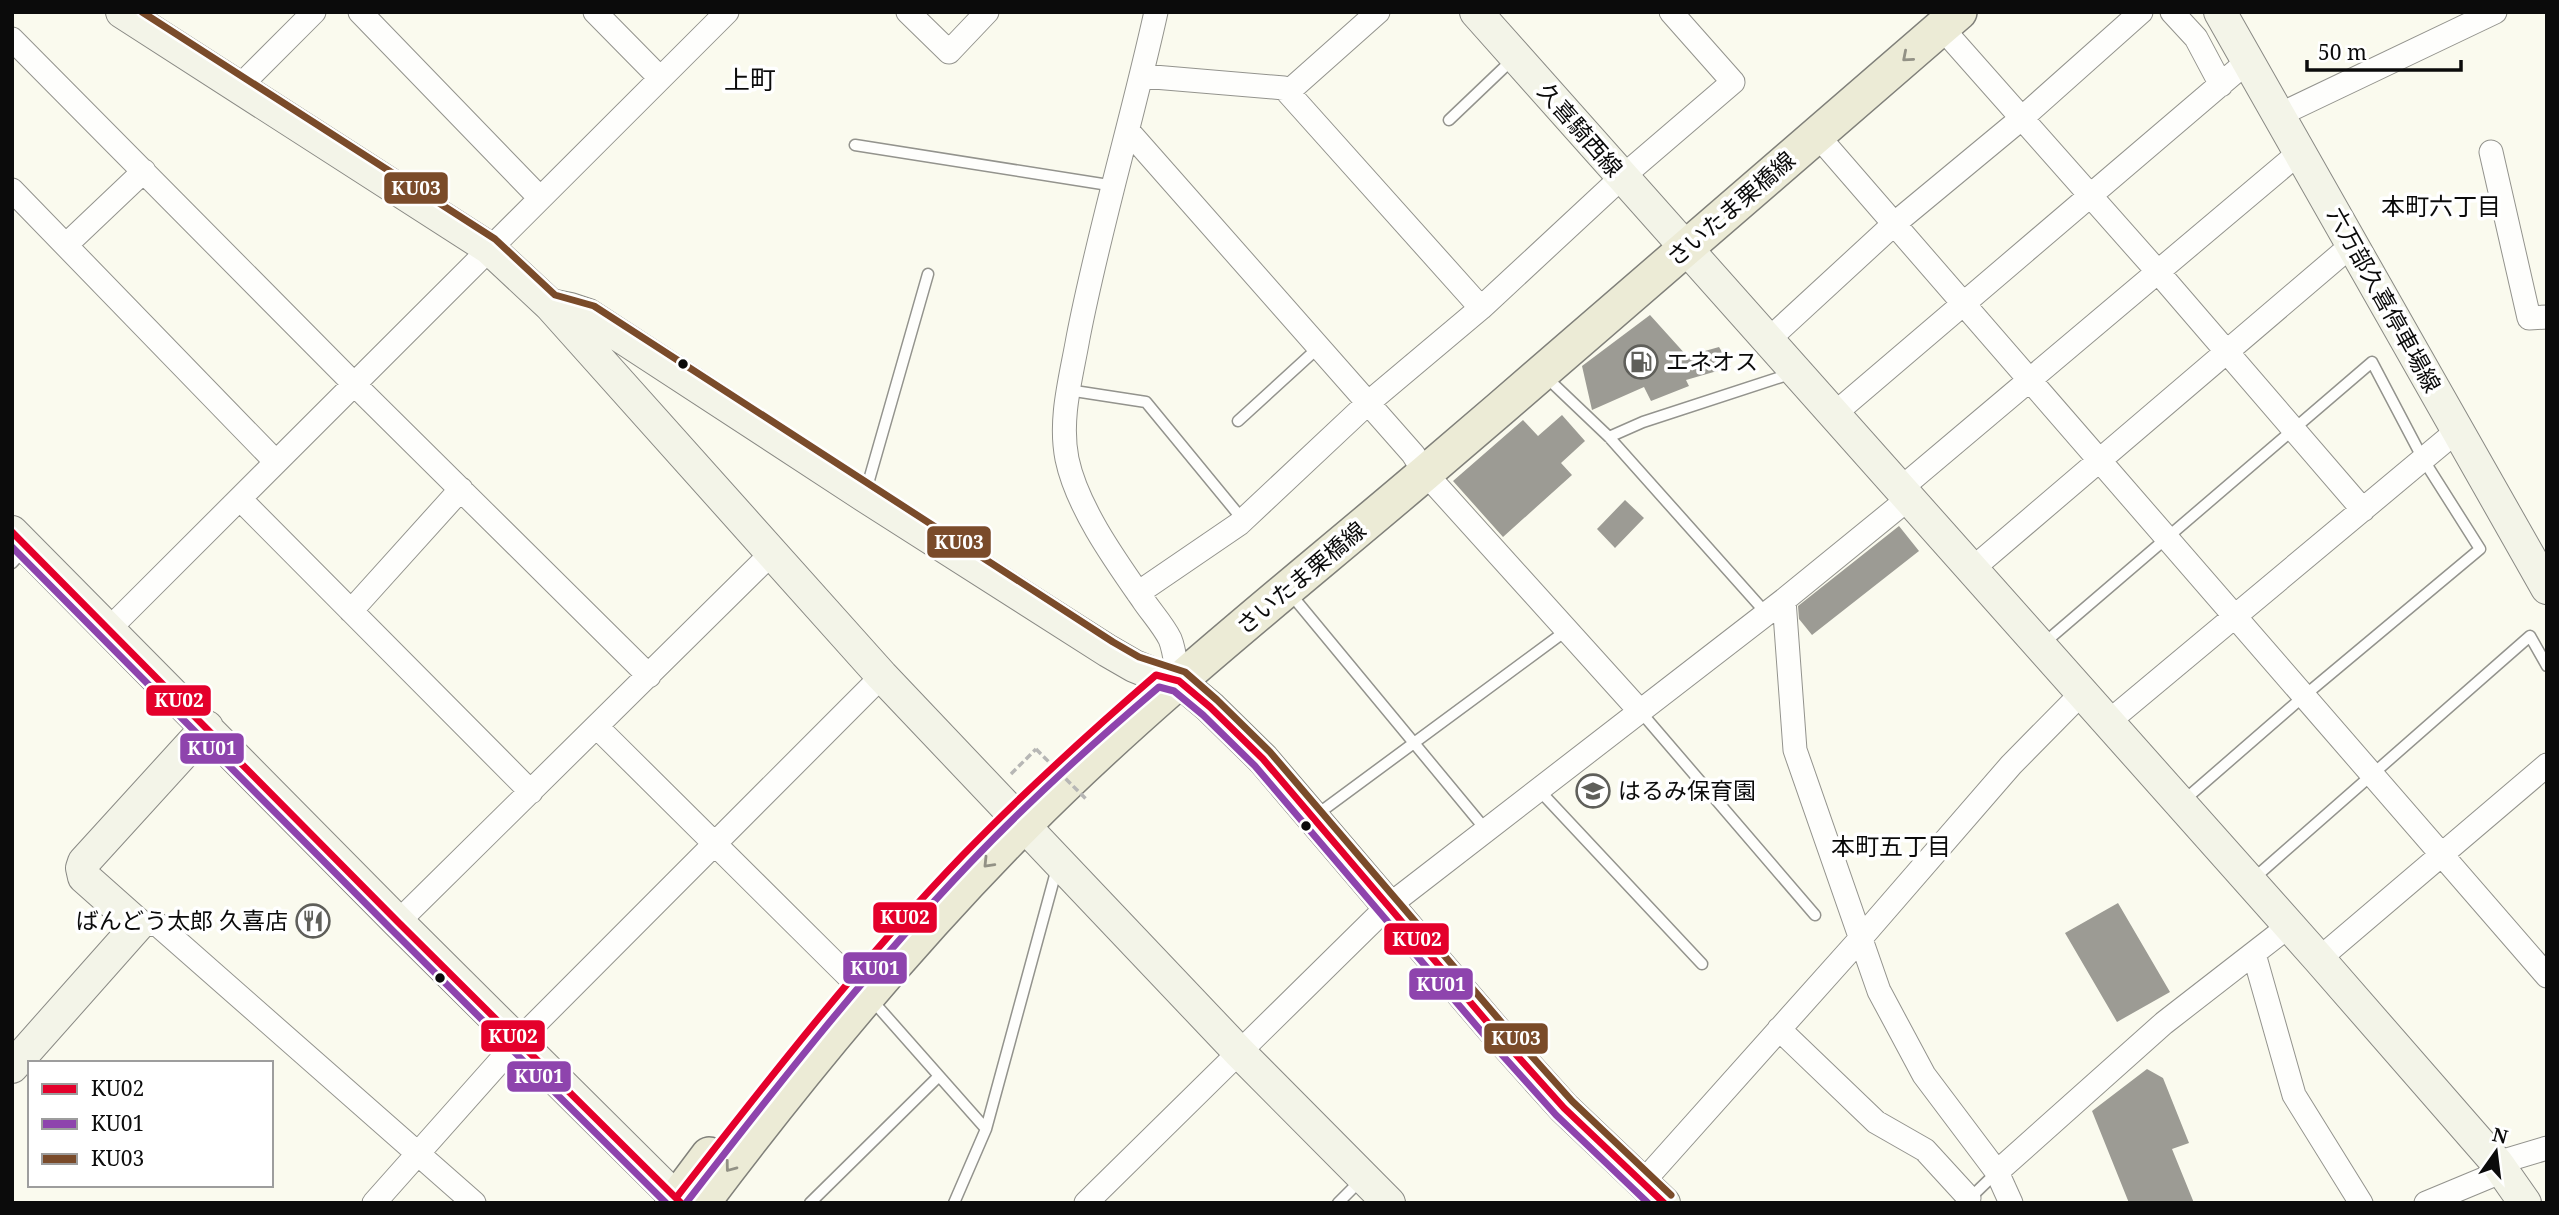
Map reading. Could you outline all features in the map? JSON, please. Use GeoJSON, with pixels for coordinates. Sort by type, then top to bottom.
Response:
{"type":"FeatureCollection","features":[{"type":"Feature","properties":{"kind":"main road","name":"さいたま栗橋線"},"geometry":{"type":"LineString","coordinates":[[1170,672],[1287,589],[1419,463],[1541,372],[1677,240],[1817,135],[1942,16]]}},
{"type":"Feature","properties":{"kind":"main road","name":"さいたま栗橋線"},"geometry":{"type":"LineString","coordinates":[[683,1201],[754,1096],[858,986],[929,890],[1014,802],[1419,463],[1942,16]]}},
{"type":"Feature","properties":{"kind":"street"},"geometry":{"type":"LineString","coordinates":[[122,12],[489,248],[550,306],[881,676],[1014,802],[1059,862],[1239,1052],[1389,1203]]}},
{"type":"Feature","properties":{"kind":"street"},"geometry":{"type":"LineString","coordinates":[[239,87],[314,12]]}},
{"type":"Feature","properties":{"kind":"street"},"geometry":{"type":"LineString","coordinates":[[360,12],[540,198]]}},
{"type":"Feature","properties":{"kind":"street"},"geometry":{"type":"LineString","coordinates":[[596,12],[660,78]]}},
{"type":"Feature","properties":{"kind":"street"},"geometry":{"type":"LineString","coordinates":[[109,629],[727,12]]}},
{"type":"Feature","properties":{"kind":"street"},"geometry":{"type":"LineString","coordinates":[[908,12],[949,52],[987,12]]}},
{"type":"Feature","properties":{"kind":"street"},"geometry":{"type":"LineString","coordinates":[[1156,12],[1129,132],[1089,283],[1065,416],[1067,460],[1074,481],[1105,541],[1170,640],[1170,672]]}},
{"type":"Feature","properties":{"kind":"street"},"geometry":{"type":"LineString","coordinates":[[1288,92],[1378,12]]}},
{"type":"Feature","properties":{"kind":"street","name":"久喜騎西線"},"geometry":{"type":"LineString","coordinates":[[1476,12],[2319,959],[2500,1167],[2525,1203]]}},
{"type":"Feature","properties":{"kind":"street"},"geometry":{"type":"LineString","coordinates":[[1138,593],[1243,520],[1368,402],[1481,308],[1621,178],[1733,82],[1671,12]]}},
{"type":"Feature","properties":{"kind":"street"},"geometry":{"type":"LineString","coordinates":[[1767,341],[1894,224],[2022,118],[2141,12]]}},
{"type":"Feature","properties":{"kind":"street"},"geometry":{"type":"LineString","coordinates":[[2172,12],[2196,38],[2221,85]]}},
{"type":"Feature","properties":{"kind":"street","name":"六万部久喜停車場線"},"geometry":{"type":"LineString","coordinates":[[2220,12],[2458,430],[2538,556],[2547,588]]}},
{"type":"Feature","properties":{"kind":"street"},"geometry":{"type":"LineString","coordinates":[[2279,115],[2495,12]]}},
{"type":"Feature","properties":{"kind":"street"},"geometry":{"type":"LineString","coordinates":[[1942,16],[2022,118],[2363,510]]}},
{"type":"Feature","properties":{"kind":"street"},"geometry":{"type":"LineString","coordinates":[[17,53],[144,171],[354,384],[649,676]]}},
{"type":"Feature","properties":{"kind":"street"},"geometry":{"type":"LineString","coordinates":[[1833,415],[2248,61]]}},
{"type":"Feature","properties":{"kind":"street"},"geometry":{"type":"LineString","coordinates":[[1142,76],[1284,88],[1481,308]]}},
{"type":"Feature","properties":{"kind":"street"},"geometry":{"type":"LineString","coordinates":[[1129,132],[1639,710]]}},
{"type":"Feature","properties":{"kind":"street"},"geometry":{"type":"LineString","coordinates":[[1817,135],[2547,976]]}},
{"type":"Feature","properties":{"kind":"street"},"geometry":{"type":"LineString","coordinates":[[1086,1203],[1387,907],[1775,606],[2029,380],[2301,152]]}},
{"type":"Feature","properties":{"kind":"street"},"geometry":{"type":"LineString","coordinates":[[2491,152],[2529,318],[2547,317]]}},
{"type":"Feature","properties":{"kind":"street"},"geometry":{"type":"LineString","coordinates":[[66,245],[144,171]]}},
{"type":"Feature","properties":{"kind":"street"},"geometry":{"type":"LineString","coordinates":[[12,190],[276,462]]}},
{"type":"Feature","properties":{"kind":"street"},"geometry":{"type":"LineString","coordinates":[[1971,570],[2353,244]]}},
{"type":"Feature","properties":{"kind":"street"},"geometry":{"type":"LineString","coordinates":[[550,306],[588,315],[1108,651],[1134,666],[1170,672],[1263,759],[1387,907],[1564,1108],[1653,1193],[1779,1029],[2011,765],[2081,694]]}},
{"type":"Feature","properties":{"kind":"street"},"geometry":{"type":"LineString","coordinates":[[2107,723],[2458,430]]}},
{"type":"Feature","properties":{"kind":"street"},"geometry":{"type":"LineString","coordinates":[[351,611],[461,489]]}},
{"type":"Feature","properties":{"kind":"street"},"geometry":{"type":"LineString","coordinates":[[240,499],[531,792]]}},
{"type":"Feature","properties":{"kind":"street"},"geometry":{"type":"LineString","coordinates":[[17,547],[109,629],[517,1041],[683,1201]]}},
{"type":"Feature","properties":{"kind":"street"},"geometry":{"type":"LineString","coordinates":[[398,922],[771,554]]}},
{"type":"Feature","properties":{"kind":"street"},"geometry":{"type":"LineString","coordinates":[[1775,606],[1795,750],[1879,991],[1924,1075],[1997,1172],[2011,1203]]}},
{"type":"Feature","properties":{"kind":"street"},"geometry":{"type":"LineString","coordinates":[[374,1203],[517,1041],[881,676]]}},
{"type":"Feature","properties":{"kind":"street"},"geometry":{"type":"LineString","coordinates":[[207,727],[84,862],[84,877],[138,925],[157,924],[474,1203]]}},
{"type":"Feature","properties":{"kind":"street"},"geometry":{"type":"LineString","coordinates":[[597,727],[858,986]]}},
{"type":"Feature","properties":{"kind":"street"},"geometry":{"type":"LineString","coordinates":[[2319,959],[2547,765]]}},
{"type":"Feature","properties":{"kind":"street"},"geometry":{"type":"LineString","coordinates":[[12,1067],[138,925]]}},
{"type":"Feature","properties":{"kind":"street"},"geometry":{"type":"LineString","coordinates":[[1997,1172],[2164,1023],[2289,926]]}},
{"type":"Feature","properties":{"kind":"street"},"geometry":{"type":"LineString","coordinates":[[2254,954],[2294,1095],[2361,1203]]}},
{"type":"Feature","properties":{"kind":"street"},"geometry":{"type":"LineString","coordinates":[[1779,1029],[1876,1122],[1925,1150],[1967,1200]]}},
{"type":"Feature","properties":{"kind":"street"},"geometry":{"type":"LineString","coordinates":[[2426,1203],[2500,1167],[2547,1148]]}},
{"type":"Feature","properties":{"kind":"lane"},"geometry":{"type":"LineString","coordinates":[[1450,120],[1515,57]]}},
{"type":"Feature","properties":{"kind":"lane"},"geometry":{"type":"LineString","coordinates":[[855,145],[1115,186]]}},
{"type":"Feature","properties":{"kind":"lane"},"geometry":{"type":"LineString","coordinates":[[865,496],[928,274]]}},
{"type":"Feature","properties":{"kind":"lane"},"geometry":{"type":"LineString","coordinates":[[1238,421],[1319,347]]}},
{"type":"Feature","properties":{"kind":"lane"},"geometry":{"type":"LineString","coordinates":[[2040,647],[2372,362],[2423,459],[2480,549],[2180,804]]}},
{"type":"Feature","properties":{"kind":"lane"},"geometry":{"type":"LineString","coordinates":[[1541,372],[1609,437],[1775,606]]}},
{"type":"Feature","properties":{"kind":"lane"},"geometry":{"type":"LineString","coordinates":[[1609,437],[1643,422],[1795,372]]}},
{"type":"Feature","properties":{"kind":"lane"},"geometry":{"type":"LineString","coordinates":[[1068,390],[1146,402],[1243,520]]}},
{"type":"Feature","properties":{"kind":"lane"},"geometry":{"type":"LineString","coordinates":[[1287,589],[1486,830]]}},
{"type":"Feature","properties":{"kind":"lane"},"geometry":{"type":"LineString","coordinates":[[1313,818],[1567,630]]}},
{"type":"Feature","properties":{"kind":"lane"},"geometry":{"type":"LineString","coordinates":[[2250,882],[2530,636],[2547,666]]}},
{"type":"Feature","properties":{"kind":"lane"},"geometry":{"type":"LineString","coordinates":[[1639,710],[1815,915]]}},
{"type":"Feature","properties":{"kind":"lane"},"geometry":{"type":"LineString","coordinates":[[1538,789],[1702,964]]}},
{"type":"Feature","properties":{"kind":"lane"},"geometry":{"type":"LineString","coordinates":[[954,1203],[986,1129],[1059,862]]}},
{"type":"Feature","properties":{"kind":"lane"},"geometry":{"type":"LineString","coordinates":[[858,986],[986,1129]]}},
{"type":"Feature","properties":{"kind":"lane"},"geometry":{"type":"LineString","coordinates":[[810,1203],[939,1076]]}},
{"type":"Feature","properties":{"kind":"lane"},"geometry":{"type":"LineString","coordinates":[[1967,1200],[1997,1172]]}},
{"type":"Feature","properties":{"kind":"lane"},"geometry":{"type":"LineString","coordinates":[[1338,1203],[1363,1177]]}},
{"type":"Feature","properties":{"kind":"path"},"geometry":{"type":"LineString","coordinates":[[1014,802],[1036,749],[1088,801]]}},
{"type":"Feature","properties":{"kind":"building"},"geometry":{"type":"Polygon","coordinates":[[[1650,315],[1687,356],[1719,347],[1731,367],[1686,380],[1689,386],[1651,401],[1644,387],[1592,410],[1582,366],[1650,315]]]}},
{"type":"Feature","properties":{"kind":"building"},"geometry":{"type":"Polygon","coordinates":[[[1562,415],[1585,441],[1561,463],[1572,475],[1503,537],[1453,481],[1523,420],[1538,436],[1562,415]]]}},
{"type":"Feature","properties":{"kind":"building"},"geometry":{"type":"Polygon","coordinates":[[[1625,500],[1644,518],[1615,548],[1597,529],[1625,500]]]}},
{"type":"Feature","properties":{"kind":"building"},"geometry":{"type":"Polygon","coordinates":[[[1899,526],[1919,551],[1812,635],[1799,619],[1798,606],[1899,526]]]}},
{"type":"Feature","properties":{"kind":"building"},"geometry":{"type":"Polygon","coordinates":[[[2118,903],[2170,992],[2117,1022],[2065,933],[2118,903]]]}},
{"type":"Feature","properties":{"kind":"building"},"geometry":{"type":"Polygon","coordinates":[[[2147,1069],[2163,1078],[2189,1143],[2172,1149],[2194,1203],[2129,1203],[2092,1111],[2147,1069]]]}},
{"type":"Feature","properties":{"kind":"transit line","name":"KU03"},"geometry":{"type":"LineString","coordinates":[[142,12],[495,239],[555,295],[594,306],[1113,642],[1139,657],[1185,672],[1270,752],[1572,1101],[1671,1195]]}},
{"type":"Feature","properties":{"kind":"transit line","name":"KU02"},"geometry":{"type":"LineString","coordinates":[[12,532],[681,1203]]}},
{"type":"Feature","properties":{"kind":"transit line","name":"KU01"},"geometry":{"type":"LineString","coordinates":[[12,547],[666,1203]]}},
{"type":"Feature","properties":{"kind":"transit line","name":"KU02"},"geometry":{"type":"LineString","coordinates":[[676,1198],[814,1023],[924,897],[1033,786],[1156,675],[1179,681],[1263,759],[1564,1108],[1664,1203]]}},
{"type":"Feature","properties":{"kind":"transit line","name":"KU01"},"geometry":{"type":"LineString","coordinates":[[686,1203],[823,1030],[931,905],[1038,795],[1159,687],[1174,691],[1255,766],[1556,1115],[1648,1203]]}},
{"type":"Feature","properties":{"kind":"place","name":"エネオス"},"geometry":{"type":"Point","coordinates":[1641,362]}},
{"type":"Feature","properties":{"kind":"place","name":"はるみ保育園"},"geometry":{"type":"Point","coordinates":[1593,791]}},
{"type":"Feature","properties":{"kind":"place","name":"ばんどう太郎 久喜店"},"geometry":{"type":"Point","coordinates":[313,921]}},
{"type":"Feature","properties":{"kind":"district","name":"上町"},"geometry":{"type":"Point","coordinates":[750,80]}},
{"type":"Feature","properties":{"kind":"district","name":"本町六丁目"},"geometry":{"type":"Point","coordinates":[2441,207]}},
{"type":"Feature","properties":{"kind":"district","name":"本町五丁目"},"geometry":{"type":"Point","coordinates":[1891,847]}}]}
